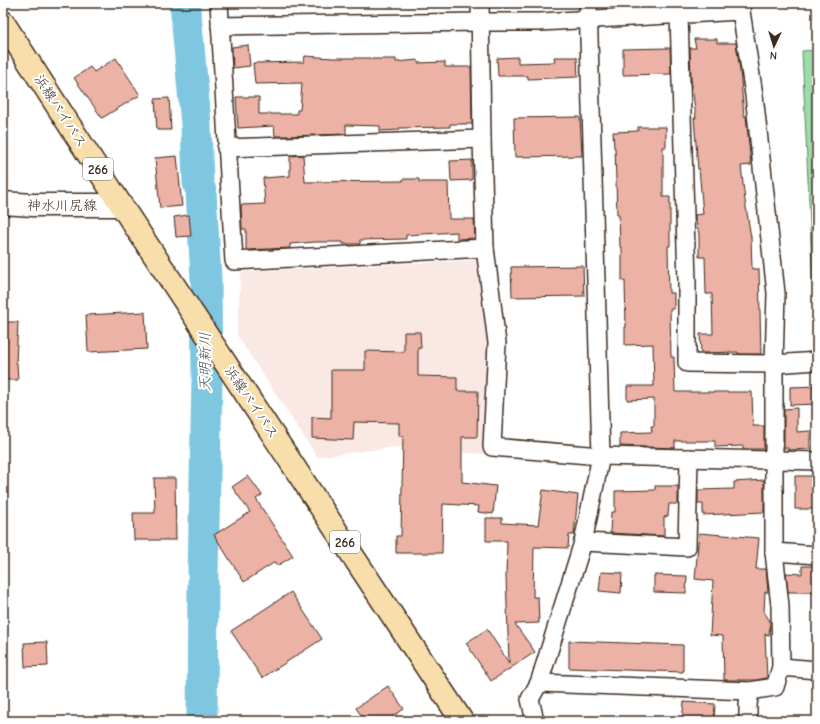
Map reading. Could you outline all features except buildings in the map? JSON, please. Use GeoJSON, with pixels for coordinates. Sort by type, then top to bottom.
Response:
{"type":"FeatureCollection","features":[{"type":"Feature","properties":{"kind":"highway","name":"浜線バイパス"},"geometry":{"type":"LineString","coordinates":[[3,22],[121,205],[462,721]]}},
{"type":"Feature","properties":{"kind":"main road","name":"神水川尻線"},"geometry":{"type":"LineString","coordinates":[[3,203],[33,205],[121,205]]}},
{"type":"Feature","properties":{"kind":"street"},"geometry":{"type":"LineString","coordinates":[[219,3],[226,148],[234,261],[486,248]]}},
{"type":"Feature","properties":{"kind":"street"},"geometry":{"type":"LineString","coordinates":[[480,3],[482,139],[486,248],[497,343],[492,447],[601,456],[817,461]]}},
{"type":"Feature","properties":{"kind":"street"},"geometry":{"type":"LineString","coordinates":[[540,683],[750,690],[775,687],[780,667],[780,606],[774,552],[774,364],[776,293],[754,95],[742,7],[679,15],[588,11]]}},
{"type":"Feature","properties":{"kind":"street"},"geometry":{"type":"LineString","coordinates":[[220,26],[540,22],[584,20],[588,11]]}},
{"type":"Feature","properties":{"kind":"street"},"geometry":{"type":"LineString","coordinates":[[535,721],[530,699],[540,683],[583,542],[601,456],[588,11]]}},
{"type":"Feature","properties":{"kind":"street"},"geometry":{"type":"LineString","coordinates":[[679,15],[687,282],[687,363],[774,364],[817,361]]}},
{"type":"Feature","properties":{"kind":"street"},"geometry":{"type":"LineString","coordinates":[[226,148],[482,139]]}},
{"type":"Feature","properties":{"kind":"street"},"geometry":{"type":"LineString","coordinates":[[583,542],[687,546],[689,458]]}},
{"type":"Feature","properties":{"kind":"street"},"geometry":{"type":"LineString","coordinates":[[774,552],[817,555]]}},
{"type":"Feature","properties":{"kind":"street"},"geometry":{"type":"LineString","coordinates":[[780,667],[817,670]]}},
{"type":"Feature","properties":{"kind":"street"},"geometry":{"type":"LineString","coordinates":[[748,721],[750,690]]}},
{"type":"Feature","properties":{"kind":"shaded area"},"geometry":{"type":"Polygon","coordinates":[[[478,260],[490,348],[483,454],[395,447],[317,457],[237,335],[241,272],[478,260]]]}},
{"type":"Feature","properties":{"kind":"green space"},"geometry":{"type":"Polygon","coordinates":[[[817,50],[817,311],[814,311],[802,51],[817,50]]]}},
{"type":"Feature","properties":{"kind":"waterway","name":"天明新川"},"geometry":{"type":"LineString","coordinates":[[185,3],[196,124],[198,183],[201,191],[206,279],[207,380],[202,721]]}}]}
